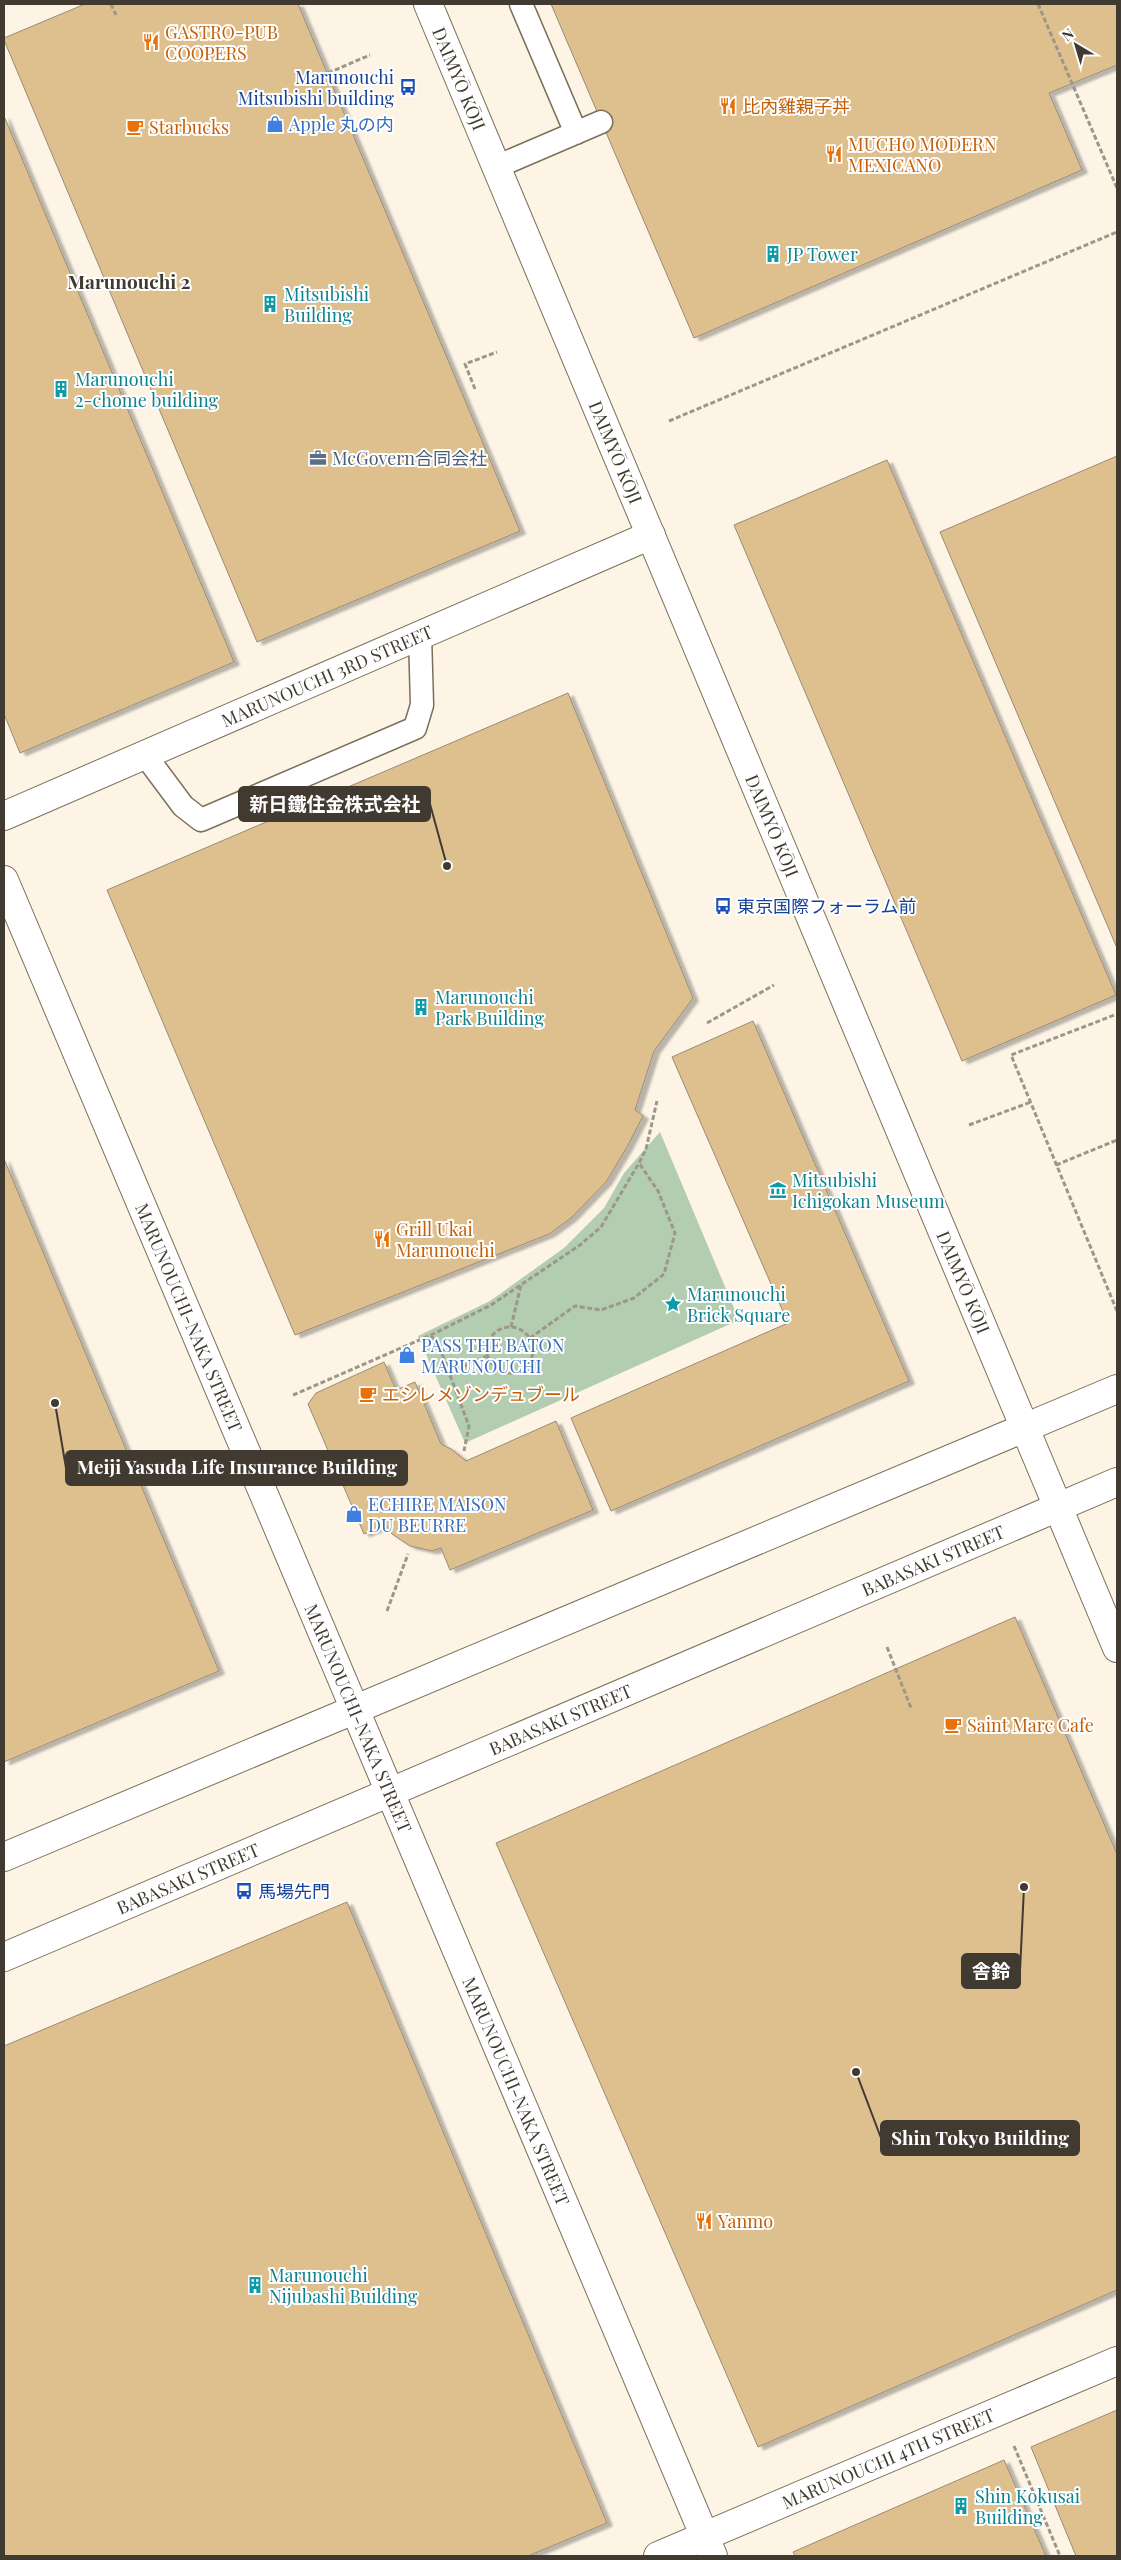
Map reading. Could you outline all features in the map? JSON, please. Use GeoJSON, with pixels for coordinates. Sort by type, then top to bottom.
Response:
{"type":"FeatureCollection","features":[{"type":"Feature","properties":{"kind":"main road","name":"DAIMYŌ KŌJI"},"geometry":{"type":"LineString","coordinates":[[428,4],[1117,1648]]}},
{"type":"Feature","properties":{"kind":"main road","name":"MARUNOUCHI 3RD STREET"},"geometry":{"type":"LineString","coordinates":[[4,816],[651,535]]}},
{"type":"Feature","properties":{"kind":"main road","name":"MARUNOUCHI-NAKA STREET"},"geometry":{"type":"LineString","coordinates":[[4,880],[709,2546]]}},
{"type":"Feature","properties":{"kind":"main road"},"geometry":{"type":"LineString","coordinates":[[4,1857],[1117,1389]]}},
{"type":"Feature","properties":{"kind":"main road","name":"BABASAKI STREET"},"geometry":{"type":"LineString","coordinates":[[4,1956],[1117,1482]]}},
{"type":"Feature","properties":{"kind":"main road","name":"MARUNOUCHI 4TH STREET"},"geometry":{"type":"LineString","coordinates":[[658,2556],[709,2546],[998,2412],[1117,2361]]}},
{"type":"Feature","properties":{"kind":"lane"},"geometry":{"type":"LineString","coordinates":[[521,4],[576,133]]}},
{"type":"Feature","properties":{"kind":"lane"},"geometry":{"type":"LineString","coordinates":[[496,167],[601,122]]}},
{"type":"Feature","properties":{"kind":"lane"},"geometry":{"type":"LineString","coordinates":[[145,754],[183,806],[201,820],[415,728],[422,705],[420,635]]}},
{"type":"Feature","properties":{"kind":"path"},"geometry":{"type":"LineString","coordinates":[[111,4],[116,15]]}},
{"type":"Feature","properties":{"kind":"path"},"geometry":{"type":"LineString","coordinates":[[1038,4],[1074,83],[1117,188]]}},
{"type":"Feature","properties":{"kind":"path"},"geometry":{"type":"LineString","coordinates":[[328,73],[370,55]]}},
{"type":"Feature","properties":{"kind":"path"},"geometry":{"type":"LineString","coordinates":[[668,421],[1117,232]]}},
{"type":"Feature","properties":{"kind":"path"},"geometry":{"type":"LineString","coordinates":[[475,389],[465,364],[497,352]]}},
{"type":"Feature","properties":{"kind":"path"},"geometry":{"type":"LineString","coordinates":[[707,1023],[774,985]]}},
{"type":"Feature","properties":{"kind":"path"},"geometry":{"type":"LineString","coordinates":[[1117,1014],[1011,1055],[1117,1311]]}},
{"type":"Feature","properties":{"kind":"path"},"geometry":{"type":"LineString","coordinates":[[293,1395],[432,1335],[491,1305],[580,1245],[601,1227],[639,1164],[646,1149],[657,1101]]}},
{"type":"Feature","properties":{"kind":"path"},"geometry":{"type":"LineString","coordinates":[[969,1125],[1031,1102]]}},
{"type":"Feature","properties":{"kind":"path"},"geometry":{"type":"LineString","coordinates":[[1056,1165],[1117,1140]]}},
{"type":"Feature","properties":{"kind":"path"},"geometry":{"type":"LineString","coordinates":[[530,1338],[575,1306],[601,1310],[618,1304],[634,1298],[664,1274],[675,1233],[658,1191],[639,1164]]}},
{"type":"Feature","properties":{"kind":"path"},"geometry":{"type":"LineString","coordinates":[[511,1327],[521,1285]]}},
{"type":"Feature","properties":{"kind":"path"},"geometry":{"type":"LineString","coordinates":[[511,1327],[519,1329],[530,1338],[533,1353],[530,1361],[518,1372],[503,1373],[495,1369],[487,1356],[488,1342],[497,1330],[511,1327]]}},
{"type":"Feature","properties":{"kind":"path"},"geometry":{"type":"LineString","coordinates":[[432,1335],[439,1346],[469,1426],[464,1451]]}},
{"type":"Feature","properties":{"kind":"path"},"geometry":{"type":"LineString","coordinates":[[449,1373],[487,1356]]}},
{"type":"Feature","properties":{"kind":"path"},"geometry":{"type":"LineString","coordinates":[[388,1611],[408,1554]]}},
{"type":"Feature","properties":{"kind":"path"},"geometry":{"type":"LineString","coordinates":[[887,1647],[911,1708]]}},
{"type":"Feature","properties":{"kind":"path"},"geometry":{"type":"LineString","coordinates":[[998,2412],[1060,2556]]}},
{"type":"Feature","properties":{"kind":"green space"},"geometry":{"type":"Polygon","coordinates":[[[660,1132],[739,1320],[465,1443],[418,1336],[490,1301],[564,1248],[604,1208],[624,1173],[660,1132]]]}},
{"type":"Feature","properties":{"kind":"building","name":"Mitsubishi Building"},"geometry":{"type":"Polygon","coordinates":[[[85,4],[298,4],[520,531],[257,642],[4,40],[4,38],[85,4]]]}},
{"type":"Feature","properties":{"kind":"building","name":"JP Tower"},"geometry":{"type":"Polygon","coordinates":[[[551,4],[1117,4],[1117,65],[1049,93],[1082,170],[694,338],[551,4]]]}},
{"type":"Feature","properties":{"kind":"building","name":"Marunouchi 2-chome building"},"geometry":{"type":"Polygon","coordinates":[[[4,116],[234,662],[20,753],[4,714],[4,116]]]}},
{"type":"Feature","properties":{"kind":"building"},"geometry":{"type":"Polygon","coordinates":[[[1117,456],[1117,948],[940,532],[1117,456]]]}},
{"type":"Feature","properties":{"kind":"building"},"geometry":{"type":"Polygon","coordinates":[[[887,460],[1116,995],[962,1061],[734,525],[887,460]]]}},
{"type":"Feature","properties":{"kind":"building","name":"Marunouchi Park Building"},"geometry":{"type":"Polygon","coordinates":[[[568,693],[693,998],[654,1051],[635,1110],[643,1116],[606,1182],[571,1218],[549,1234],[295,1335],[107,890],[568,693]]]}},
{"type":"Feature","properties":{"kind":"building","name":"Mitsubishi Ichigokan Museum"},"geometry":{"type":"Polygon","coordinates":[[[753,1021],[909,1381],[611,1511],[571,1418],[788,1323],[672,1057],[753,1021]]]}},
{"type":"Feature","properties":{"kind":"building"},"geometry":{"type":"Polygon","coordinates":[[[4,1159],[219,1671],[4,1762],[4,1159]]]}},
{"type":"Feature","properties":{"kind":"building"},"geometry":{"type":"Polygon","coordinates":[[[384,1362],[396,1390],[415,1382],[441,1444],[466,1461],[556,1421],[593,1510],[450,1570],[441,1548],[432,1551],[410,1546],[392,1534],[386,1525],[364,1534],[308,1404],[316,1393],[384,1362]]]}},
{"type":"Feature","properties":{"kind":"building"},"geometry":{"type":"Polygon","coordinates":[[[1015,1617],[1117,1854],[1117,2290],[758,2447],[496,1843],[1015,1617]]]}},
{"type":"Feature","properties":{"kind":"building","name":"Marunouchi Nijubashi Building"},"geometry":{"type":"Polygon","coordinates":[[[347,1902],[607,2523],[528,2556],[4,2556],[4,2046],[347,1902]]]}},
{"type":"Feature","properties":{"kind":"building"},"geometry":{"type":"Polygon","coordinates":[[[1117,2410],[1117,2556],[1076,2556],[1031,2447],[1117,2410]]]}},
{"type":"Feature","properties":{"kind":"building","name":"Shin Kokusai Building"},"geometry":{"type":"Polygon","coordinates":[[[1004,2460],[1046,2556],[795,2556],[793,2552],[1004,2460]]]}},
{"type":"Feature","properties":{"kind":"place","name":"GASTRO-PUB COOPERS"},"geometry":{"type":"Point","coordinates":[151,42]}},
{"type":"Feature","properties":{"kind":"place","name":"Marunouchi Mitsubishi building"},"geometry":{"type":"Point","coordinates":[408,87]}},
{"type":"Feature","properties":{"kind":"place","name":"比內雞親子丼"},"geometry":{"type":"Point","coordinates":[728,106]}},
{"type":"Feature","properties":{"kind":"place","name":"Apple 丸の内"},"geometry":{"type":"Point","coordinates":[275,124]}},
{"type":"Feature","properties":{"kind":"place","name":"Starbucks"},"geometry":{"type":"Point","coordinates":[135,127]}},
{"type":"Feature","properties":{"kind":"place","name":"MUCHO MODERN MEXICANO"},"geometry":{"type":"Point","coordinates":[834,154]}},
{"type":"Feature","properties":{"kind":"place","name":"JP Tower"},"geometry":{"type":"Point","coordinates":[773,254]}},
{"type":"Feature","properties":{"kind":"place","name":"Mitsubishi Building"},"geometry":{"type":"Point","coordinates":[270,304]}},
{"type":"Feature","properties":{"kind":"place","name":"Marunouchi 2-chome building"},"geometry":{"type":"Point","coordinates":[61,389]}},
{"type":"Feature","properties":{"kind":"place","name":"McGovern合同会社"},"geometry":{"type":"Point","coordinates":[318,458]}},
{"type":"Feature","properties":{"kind":"place","name":"新日鐵住金株式会社"},"geometry":{"type":"Point","coordinates":[447,866]}},
{"type":"Feature","properties":{"kind":"place","name":"東京国際フォーラム前"},"geometry":{"type":"Point","coordinates":[723,906]}},
{"type":"Feature","properties":{"kind":"place","name":"Marunouchi Park Building"},"geometry":{"type":"Point","coordinates":[421,1007]}},
{"type":"Feature","properties":{"kind":"place","name":"Mitsubishi Ichigokan Museum"},"geometry":{"type":"Point","coordinates":[778,1190]}},
{"type":"Feature","properties":{"kind":"place","name":"Grill Ukai Marunouchi"},"geometry":{"type":"Point","coordinates":[382,1239]}},
{"type":"Feature","properties":{"kind":"place","name":"Marunouchi Brick Square"},"geometry":{"type":"Point","coordinates":[673,1304]}},
{"type":"Feature","properties":{"kind":"place","name":"PASS THE BATON MARUNOUCHI"},"geometry":{"type":"Point","coordinates":[407,1355]}},
{"type":"Feature","properties":{"kind":"place","name":"エシレメゾンデュブール"},"geometry":{"type":"Point","coordinates":[368,1394]}},
{"type":"Feature","properties":{"kind":"place","name":"Meiji Yasuda Life Insurance Building"},"geometry":{"type":"Point","coordinates":[55,1403]}},
{"type":"Feature","properties":{"kind":"place","name":"ECHIRE MAISON DU BEURRE"},"geometry":{"type":"Point","coordinates":[354,1514]}},
{"type":"Feature","properties":{"kind":"place","name":"Saint Marc Cafe"},"geometry":{"type":"Point","coordinates":[953,1725]}},
{"type":"Feature","properties":{"kind":"place","name":"舎鈴"},"geometry":{"type":"Point","coordinates":[1024,1887]}},
{"type":"Feature","properties":{"kind":"place","name":"馬場先門"},"geometry":{"type":"Point","coordinates":[244,1891]}},
{"type":"Feature","properties":{"kind":"place","name":"Shin Tokyo Building"},"geometry":{"type":"Point","coordinates":[856,2072]}},
{"type":"Feature","properties":{"kind":"place","name":"Yanmo"},"geometry":{"type":"Point","coordinates":[704,2221]}},
{"type":"Feature","properties":{"kind":"place","name":"Marunouchi Nijubashi Building"},"geometry":{"type":"Point","coordinates":[255,2285]}},
{"type":"Feature","properties":{"kind":"place","name":"Shin Kokusai Building"},"geometry":{"type":"Point","coordinates":[961,2506]}},
{"type":"Feature","properties":{"kind":"district","name":"Marunouchi 2"},"geometry":{"type":"Point","coordinates":[129,281]}}]}
